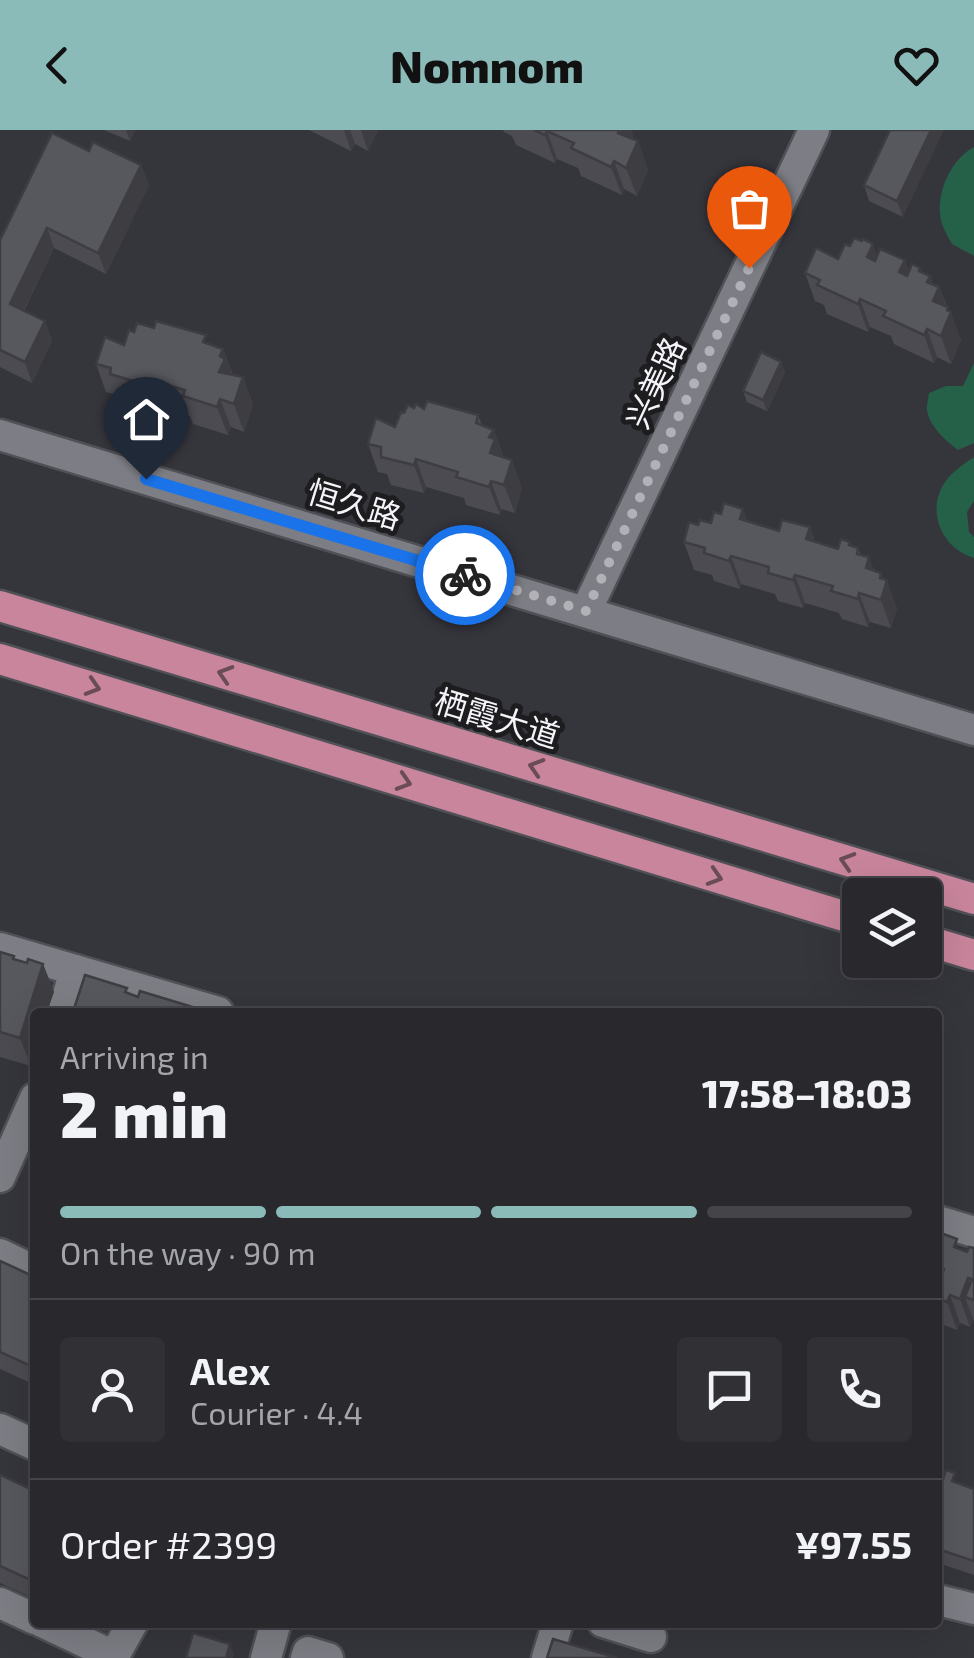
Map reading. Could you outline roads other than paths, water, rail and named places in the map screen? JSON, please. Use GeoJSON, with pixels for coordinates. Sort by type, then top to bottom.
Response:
{"type":"FeatureCollection","features":[{"type":"Feature","properties":{"kind":"main road","name":"栖霞大道"},"geometry":{"type":"LineString","coordinates":[[0,606],[974,900]]}},
{"type":"Feature","properties":{"kind":"main road"},"geometry":{"type":"LineString","coordinates":[[0,659],[842,916]]}},
{"type":"Feature","properties":{"kind":"main road"},"geometry":{"type":"LineString","coordinates":[[942,945],[974,955]]}},
{"type":"Feature","properties":{"kind":"street","name":"兴美路"},"geometry":{"type":"LineString","coordinates":[[586,611],[814,130]]}},
{"type":"Feature","properties":{"kind":"street","name":"恒久路"},"geometry":{"type":"LineString","coordinates":[[0,435],[974,730]]}},
{"type":"Feature","properties":{"kind":"street"},"geometry":{"type":"LineString","coordinates":[[0,948],[204,1008]]}},
{"type":"Feature","properties":{"kind":"street"},"geometry":{"type":"LineString","coordinates":[[64,1008],[75,970]]}},
{"type":"Feature","properties":{"kind":"street"},"geometry":{"type":"LineString","coordinates":[[14,1162],[30,1113]]}},
{"type":"Feature","properties":{"kind":"street"},"geometry":{"type":"LineString","coordinates":[[942,1222],[974,1232]]}},
{"type":"Feature","properties":{"kind":"street"},"geometry":{"type":"LineString","coordinates":[[0,1254],[30,1268]]}},
{"type":"Feature","properties":{"kind":"street"},"geometry":{"type":"LineString","coordinates":[[0,1430],[30,1443]]}},
{"type":"Feature","properties":{"kind":"street"},"geometry":{"type":"LineString","coordinates":[[942,1601],[974,1609]]}},
{"type":"Feature","properties":{"kind":"street"},"geometry":{"type":"LineString","coordinates":[[0,1603],[30,1617]]}},
{"type":"Feature","properties":{"kind":"street"},"geometry":{"type":"LineString","coordinates":[[55,1628],[114,1656],[130,1628]]}},
{"type":"Feature","properties":{"kind":"street"},"geometry":{"type":"LineString","coordinates":[[266,1658],[274,1628]]}},
{"type":"Feature","properties":{"kind":"street"},"geometry":{"type":"LineString","coordinates":[[547,1658],[556,1628]]}},
{"type":"Feature","properties":{"kind":"street"},"geometry":{"type":"LineString","coordinates":[[620,1628],[652,1639]]}},
{"type":"Feature","properties":{"kind":"street"},"geometry":{"type":"LineString","coordinates":[[306,1658],[308,1652],[328,1658]]}}]}
